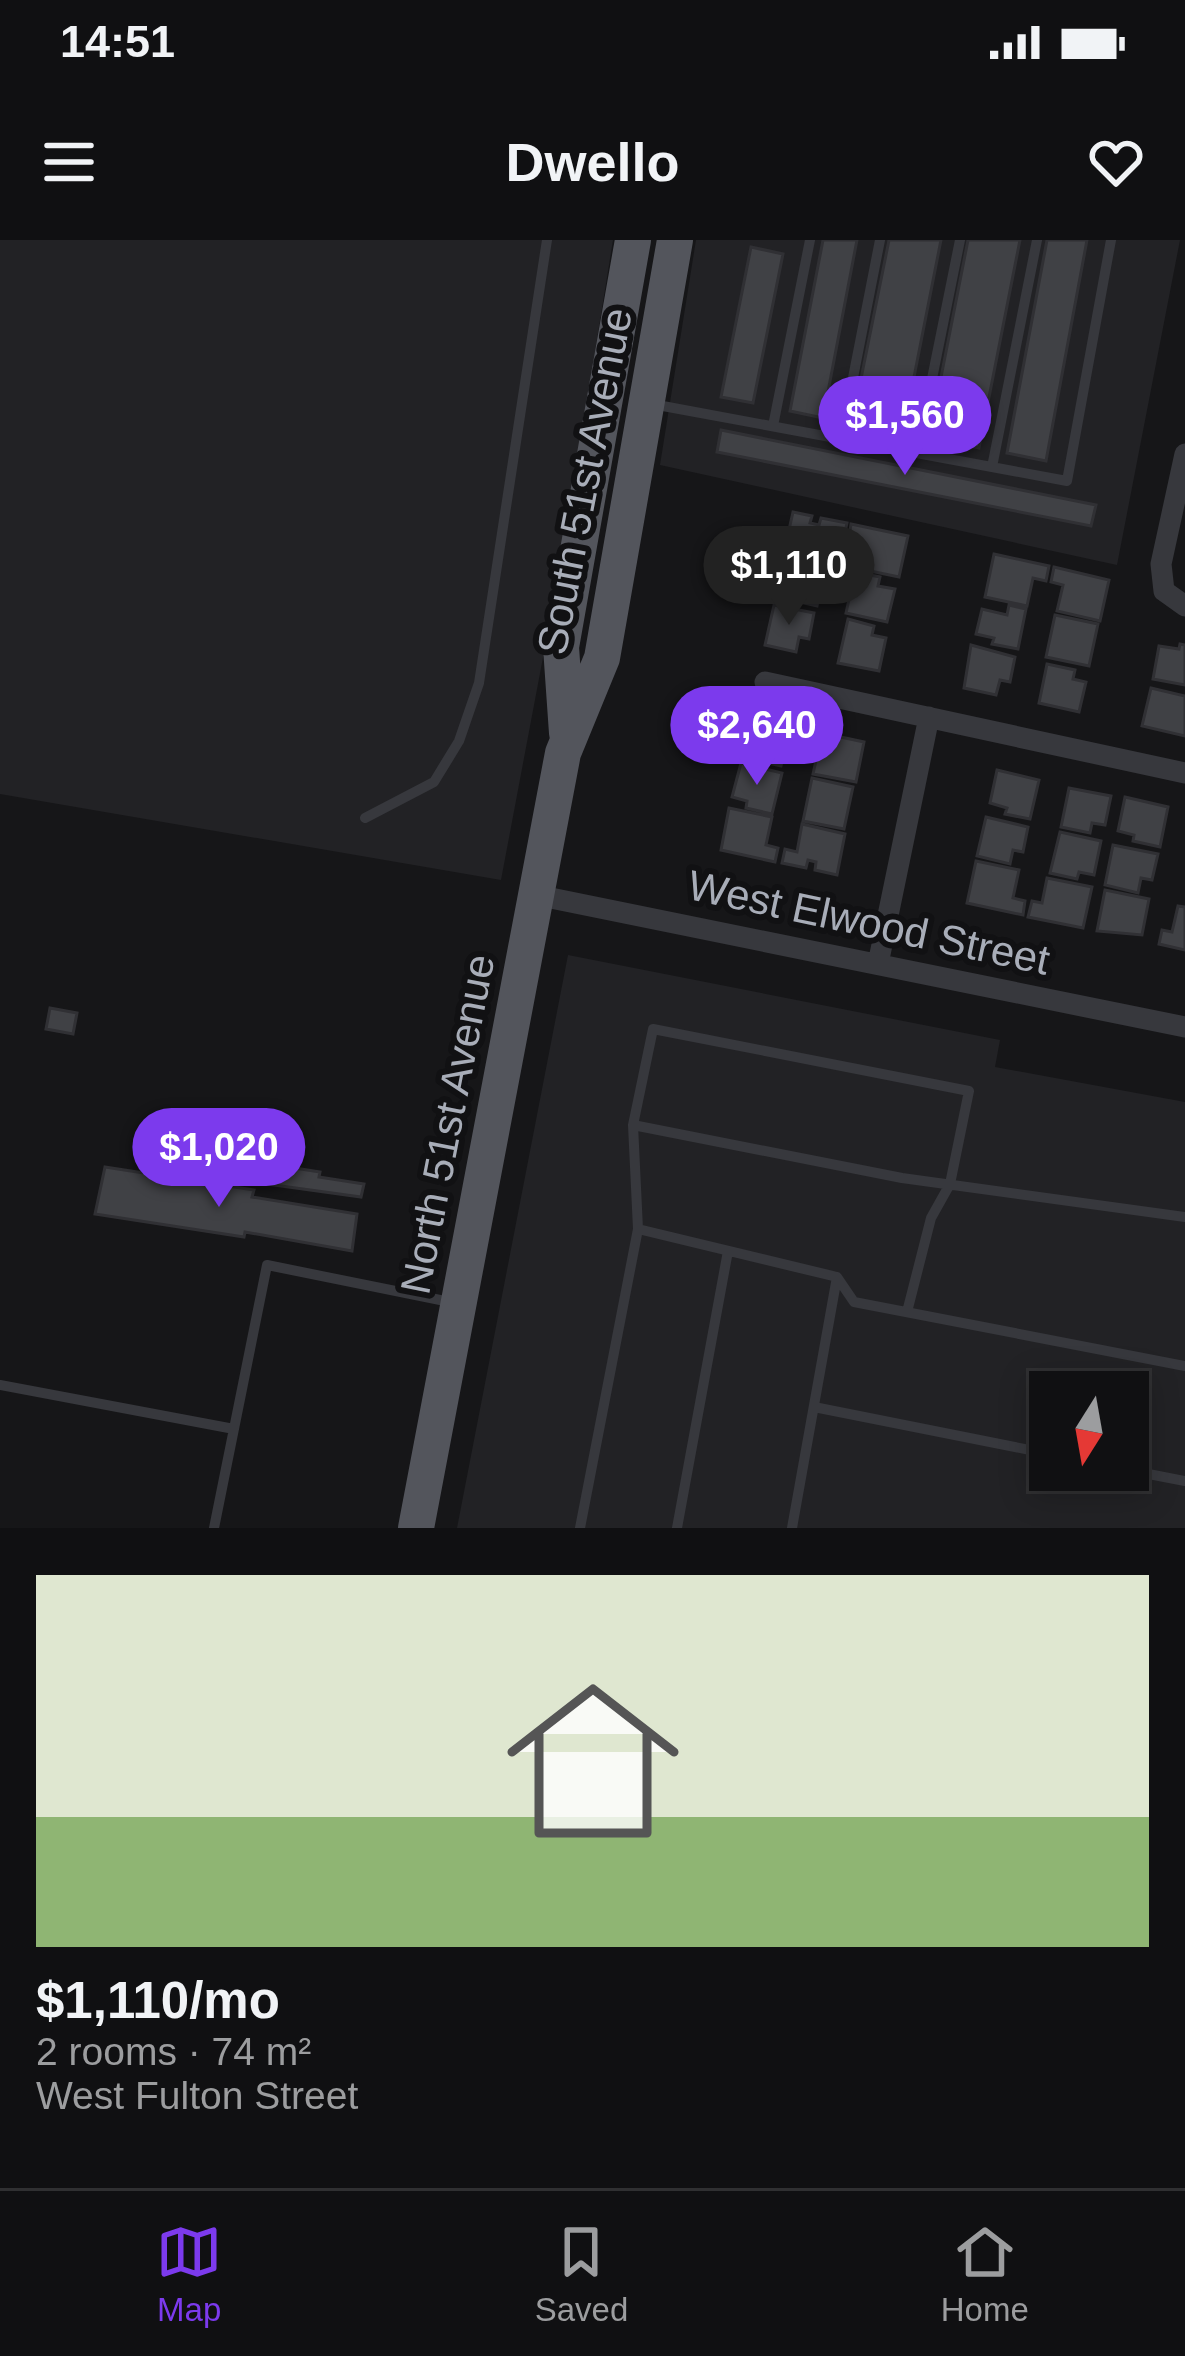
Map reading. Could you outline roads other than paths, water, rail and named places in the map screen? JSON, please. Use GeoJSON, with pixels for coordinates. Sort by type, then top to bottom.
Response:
{"type":"FeatureCollection","features":[{"type":"Feature","properties":{"kind":"main road","name":"South 51st Avenue"},"geometry":{"type":"LineString","coordinates":[[567,736],[561,647],[633,240]]}},
{"type":"Feature","properties":{"kind":"main road","name":"South 51st Avenue"},"geometry":{"type":"LineString","coordinates":[[567,736],[602,658],[675,240]]}},
{"type":"Feature","properties":{"kind":"main road","name":"North 51st Avenue"},"geometry":{"type":"LineString","coordinates":[[416,1528],[567,736]]}},
{"type":"Feature","properties":{"kind":"street"},"geometry":{"type":"LineString","coordinates":[[1185,454],[1161,564],[1163,591],[1185,606]]}},
{"type":"Feature","properties":{"kind":"street"},"geometry":{"type":"LineString","coordinates":[[765,682],[1185,773]]}},
{"type":"Feature","properties":{"kind":"street"},"geometry":{"type":"LineString","coordinates":[[878,964],[929,717]]}},
{"type":"Feature","properties":{"kind":"street","name":"West Elwood Street"},"geometry":{"type":"LineString","coordinates":[[536,895],[1185,1027]]}},
{"type":"Feature","properties":{"kind":"lane"},"geometry":{"type":"LineString","coordinates":[[365,818],[434,782],[459,742],[478,683],[547,240]]}},
{"type":"Feature","properties":{"kind":"lane"},"geometry":{"type":"LineString","coordinates":[[772,426],[810,240]]}},
{"type":"Feature","properties":{"kind":"lane"},"geometry":{"type":"LineString","coordinates":[[841,439],[880,240]]}},
{"type":"Feature","properties":{"kind":"lane"},"geometry":{"type":"LineString","coordinates":[[916,453],[960,240]]}},
{"type":"Feature","properties":{"kind":"lane"},"geometry":{"type":"LineString","coordinates":[[992,467],[1036,240]]}},
{"type":"Feature","properties":{"kind":"lane"},"geometry":{"type":"LineString","coordinates":[[649,403],[1067,481],[1111,240]]}},
{"type":"Feature","properties":{"kind":"lane"},"geometry":{"type":"LineString","coordinates":[[580,1528],[638,1229],[633,1125],[653,1029],[969,1091],[950,1184],[931,1218],[907,1312]]}},
{"type":"Feature","properties":{"kind":"lane"},"geometry":{"type":"LineString","coordinates":[[633,1125],[950,1184],[1185,1217]]}},
{"type":"Feature","properties":{"kind":"lane"},"geometry":{"type":"LineString","coordinates":[[638,1229],[837,1277],[854,1302],[1185,1366]]}},
{"type":"Feature","properties":{"kind":"lane"},"geometry":{"type":"LineString","coordinates":[[677,1528],[728,1251]]}},
{"type":"Feature","properties":{"kind":"lane"},"geometry":{"type":"LineString","coordinates":[[214,1528],[267,1265],[458,1303]]}},
{"type":"Feature","properties":{"kind":"lane"},"geometry":{"type":"LineString","coordinates":[[792,1528],[837,1277]]}},
{"type":"Feature","properties":{"kind":"lane"},"geometry":{"type":"LineString","coordinates":[[0,1385],[234,1430]]}},
{"type":"Feature","properties":{"kind":"lane"},"geometry":{"type":"LineString","coordinates":[[814,1407],[1029,1450]]}},
{"type":"Feature","properties":{"kind":"lane"},"geometry":{"type":"LineString","coordinates":[[1149,1474],[1185,1481]]}}]}
